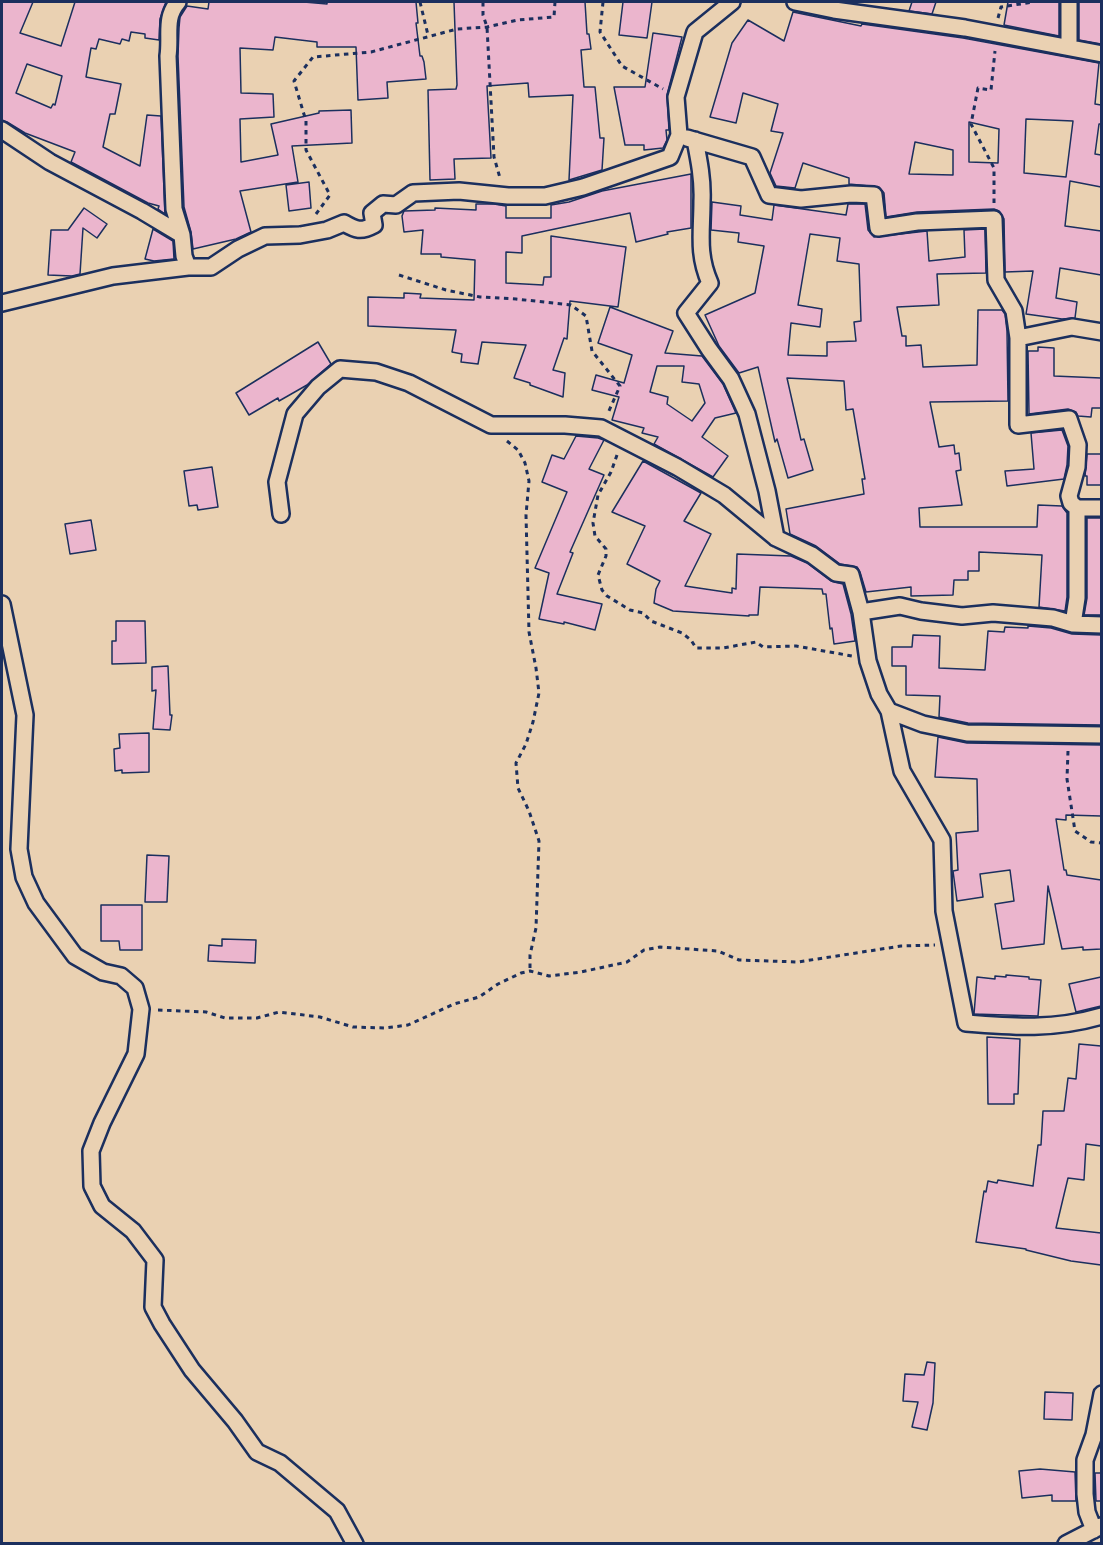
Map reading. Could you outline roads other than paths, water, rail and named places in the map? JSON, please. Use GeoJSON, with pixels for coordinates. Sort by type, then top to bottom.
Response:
{"type":"FeatureCollection","features":[{"type":"Feature","properties":{"kind":"street"},"geometry":{"type":"LineString","coordinates":[[178,2],[168,17],[170,38],[168,56],[174,209],[188,267]]}},
{"type":"Feature","properties":{"kind":"street"},"geometry":{"type":"LineString","coordinates":[[2,303],[113,276],[188,267],[211,267],[238,249],[265,236],[300,235],[327,230],[344,223],[356,230],[364,230],[374,225],[372,213],[383,204],[396,205],[412,193],[459,191],[508,196],[545,196],[583,187],[670,157],[679,135],[676,97],[695,32],[732,2]]}},
{"type":"Feature","properties":{"kind":"street"},"geometry":{"type":"LineString","coordinates":[[795,2],[834,10],[997,33],[1101,54]]}},
{"type":"Feature","properties":{"kind":"street"},"geometry":{"type":"LineString","coordinates":[[1069,2],[1070,47]]}},
{"type":"Feature","properties":{"kind":"street"},"geometry":{"type":"LineString","coordinates":[[2,130],[50,162],[182,235]]}},
{"type":"Feature","properties":{"kind":"street"},"geometry":{"type":"LineString","coordinates":[[679,135],[752,157],[770,195],[801,199],[851,194],[874,195],[878,228],[917,222],[994,219],[996,280],[1014,310],[1018,338],[1018,425],[1069,419],[1078,445],[1077,467],[1070,496],[1071,503],[1077,508],[1101,508]]}},
{"type":"Feature","properties":{"kind":"street"},"geometry":{"type":"LineString","coordinates":[[695,140],[702,200],[700,234],[704,270],[710,283],[686,313],[731,379],[747,414],[767,490],[776,538]]}},
{"type":"Feature","properties":{"kind":"street"},"geometry":{"type":"LineString","coordinates":[[1018,338],[1072,327],[1101,332]]}},
{"type":"Feature","properties":{"kind":"street"},"geometry":{"type":"LineString","coordinates":[[281,514],[277,482],[296,414],[318,387],[340,369],[376,372],[408,383],[491,425],[565,425],[601,428],[677,467],[724,495],[776,538],[812,555],[836,573],[851,574],[861,612],[867,657],[879,694],[889,711],[902,771],[942,840],[944,911],[966,1023],[1027,1028],[1075,1024],[1101,1016]]}},
{"type":"Feature","properties":{"kind":"street"},"geometry":{"type":"LineString","coordinates":[[1073,624],[1077,598],[1077,508]]}},
{"type":"Feature","properties":{"kind":"street"},"geometry":{"type":"LineString","coordinates":[[2,604],[25,715],[19,849],[24,877],[36,903],[75,956],[103,972],[121,976],[135,988],[141,1008],[136,1054],[102,1123],[91,1151],[92,1186],[102,1206],[133,1231],[155,1260],[153,1307],[192,1370],[235,1421],[257,1452],[280,1463],[337,1511],[355,1544]]}},
{"type":"Feature","properties":{"kind":"street"},"geometry":{"type":"LineString","coordinates":[[861,612],[900,606],[921,611],[962,615],[993,613],[1053,618],[1073,624],[1101,625]]}},
{"type":"Feature","properties":{"kind":"street"},"geometry":{"type":"LineString","coordinates":[[889,711],[922,724],[967,733],[1101,735]]}},
{"type":"Feature","properties":{"kind":"street"},"geometry":{"type":"LineString","coordinates":[[1066,1544],[1097,1528],[1087,1512],[1086,1460],[1094,1435],[1101,1394]]}}]}
